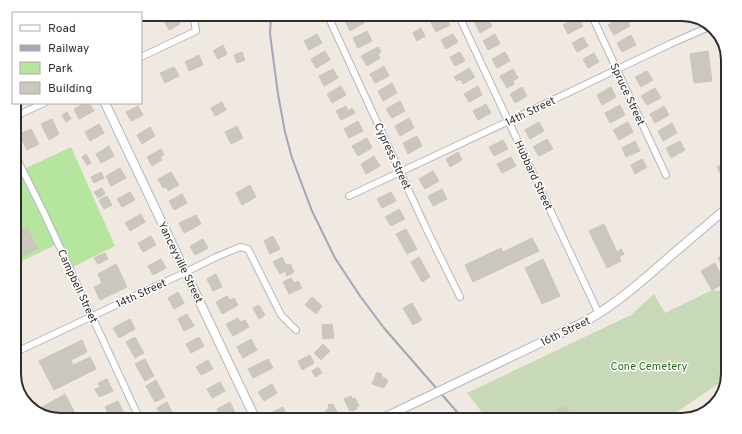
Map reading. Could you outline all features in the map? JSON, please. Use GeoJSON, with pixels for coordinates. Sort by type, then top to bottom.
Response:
{"type":"FeatureCollection","features":[{"type":"Feature","properties":{"kind":"street"},"geometry":{"type":"LineString","coordinates":[[142,57],[196,31],[195,21]]}},
{"type":"Feature","properties":{"kind":"street","name":"Cypress Street"},"geometry":{"type":"LineString","coordinates":[[330,21],[460,297]]}},
{"type":"Feature","properties":{"kind":"street","name":"Hubbard Street"},"geometry":{"type":"LineString","coordinates":[[461,21],[599,314]]}},
{"type":"Feature","properties":{"kind":"street","name":"Spruce Street"},"geometry":{"type":"LineString","coordinates":[[594,21],[666,175]]}},
{"type":"Feature","properties":{"kind":"street","name":"14th Street"},"geometry":{"type":"LineString","coordinates":[[349,196],[705,29]]}},
{"type":"Feature","properties":{"kind":"street"},"geometry":{"type":"LineString","coordinates":[[21,114],[42,104]]}},
{"type":"Feature","properties":{"kind":"street","name":"Yanceyville Street"},"geometry":{"type":"LineString","coordinates":[[105,104],[253,413]]}},
{"type":"Feature","properties":{"kind":"street","name":"Campbell Street"},"geometry":{"type":"LineString","coordinates":[[21,168],[137,413]]}},
{"type":"Feature","properties":{"kind":"street","name":"16th Street"},"geometry":{"type":"LineString","coordinates":[[394,413],[599,314],[637,285],[721,213]]}},
{"type":"Feature","properties":{"kind":"street","name":"14th Street"},"geometry":{"type":"LineString","coordinates":[[21,350],[240,247],[248,249],[281,315],[296,330]]}},
{"type":"Feature","properties":{"kind":"green space"},"geometry":{"type":"Polygon","coordinates":[[[71,147],[115,246],[69,269],[57,244],[21,262],[21,162],[24,169],[71,147]]]}},
{"type":"Feature","properties":{"kind":"green space","name":"Cone Cemetery"},"geometry":{"type":"Polygon","coordinates":[[[712,290],[721,291],[720,383],[674,413],[483,413],[467,393],[631,315],[654,294],[665,313],[712,290]]]}},
{"type":"Feature","properties":{"kind":"building"},"geometry":{"type":"Polygon","coordinates":[[[164,21],[178,21],[180,24],[169,30],[164,21]]]}},
{"type":"Feature","properties":{"kind":"building"},"geometry":{"type":"Polygon","coordinates":[[[345,21],[363,21],[364,23],[350,31],[345,21]]]}},
{"type":"Feature","properties":{"kind":"building"},"geometry":{"type":"Polygon","coordinates":[[[435,21],[448,21],[450,25],[436,32],[431,23],[435,21]]]}},
{"type":"Feature","properties":{"kind":"building"},"geometry":{"type":"Polygon","coordinates":[[[479,21],[489,21],[492,26],[480,33],[475,23],[479,21]]]}},
{"type":"Feature","properties":{"kind":"building"},"geometry":{"type":"Polygon","coordinates":[[[570,21],[580,21],[583,26],[568,34],[563,25],[570,21]]]}},
{"type":"Feature","properties":{"kind":"building"},"geometry":{"type":"Polygon","coordinates":[[[616,21],[628,21],[630,26],[614,35],[608,25],[616,21]]]}},
{"type":"Feature","properties":{"kind":"building"},"geometry":{"type":"Polygon","coordinates":[[[421,28],[425,36],[417,41],[413,33],[421,28]]]}},
{"type":"Feature","properties":{"kind":"building"},"geometry":{"type":"Polygon","coordinates":[[[367,31],[372,41],[358,48],[353,38],[367,31]]]}},
{"type":"Feature","properties":{"kind":"building"},"geometry":{"type":"Polygon","coordinates":[[[317,34],[322,43],[309,50],[304,41],[317,34]]]}},
{"type":"Feature","properties":{"kind":"building"},"geometry":{"type":"Polygon","coordinates":[[[453,34],[458,42],[446,49],[441,40],[453,34]]]}},
{"type":"Feature","properties":{"kind":"building"},"geometry":{"type":"Polygon","coordinates":[[[495,34],[500,44],[488,50],[483,41],[495,34]]]}},
{"type":"Feature","properties":{"kind":"building"},"geometry":{"type":"Polygon","coordinates":[[[631,35],[636,45],[622,52],[617,43],[631,35]]]}},
{"type":"Feature","properties":{"kind":"building"},"geometry":{"type":"Polygon","coordinates":[[[583,37],[588,46],[577,52],[572,43],[583,37]]]}},
{"type":"Feature","properties":{"kind":"building"},"geometry":{"type":"Polygon","coordinates":[[[223,45],[227,54],[218,59],[213,51],[223,45]]]}},
{"type":"Feature","properties":{"kind":"building"},"geometry":{"type":"Polygon","coordinates":[[[378,47],[381,52],[378,54],[380,58],[367,66],[361,56],[378,47]]]}},
{"type":"Feature","properties":{"kind":"building"},"geometry":{"type":"Polygon","coordinates":[[[325,51],[330,60],[316,68],[311,59],[325,51]]]}},
{"type":"Feature","properties":{"kind":"building"},"geometry":{"type":"Polygon","coordinates":[[[708,51],[712,81],[694,83],[690,54],[708,51]]]}},
{"type":"Feature","properties":{"kind":"building"},"geometry":{"type":"Polygon","coordinates":[[[242,52],[245,60],[237,63],[234,55],[242,52]]]}},
{"type":"Feature","properties":{"kind":"building"},"geometry":{"type":"Polygon","coordinates":[[[460,52],[465,61],[455,66],[450,57],[460,52]]]}},
{"type":"Feature","properties":{"kind":"building"},"geometry":{"type":"Polygon","coordinates":[[[505,52],[510,61],[497,68],[492,59],[505,52]]]}},
{"type":"Feature","properties":{"kind":"building"},"geometry":{"type":"Polygon","coordinates":[[[594,53],[599,62],[588,68],[583,59],[594,53]]]}},
{"type":"Feature","properties":{"kind":"building"},"geometry":{"type":"Polygon","coordinates":[[[199,55],[203,65],[189,71],[185,62],[199,55]]]}},
{"type":"Feature","properties":{"kind":"building"},"geometry":{"type":"Polygon","coordinates":[[[384,66],[389,76],[375,83],[370,74],[384,66]]]}},
{"type":"Feature","properties":{"kind":"building"},"geometry":{"type":"Polygon","coordinates":[[[174,67],[179,76],[165,83],[160,73],[174,67]]]}},
{"type":"Feature","properties":{"kind":"building"},"geometry":{"type":"Polygon","coordinates":[[[469,68],[475,77],[463,84],[460,79],[457,81],[454,77],[469,68]]]}},
{"type":"Feature","properties":{"kind":"building"},"geometry":{"type":"Polygon","coordinates":[[[333,69],[338,78],[324,86],[319,76],[333,69]]]}},
{"type":"Feature","properties":{"kind":"building"},"geometry":{"type":"Polygon","coordinates":[[[513,69],[518,78],[513,81],[514,84],[507,88],[500,76],[513,69]]]}},
{"type":"Feature","properties":{"kind":"building"},"geometry":{"type":"Polygon","coordinates":[[[647,71],[653,80],[641,87],[635,77],[647,71]]]}},
{"type":"Feature","properties":{"kind":"building"},"geometry":{"type":"Polygon","coordinates":[[[392,83],[397,93],[383,101],[378,91],[392,83]]]}},
{"type":"Feature","properties":{"kind":"building"},"geometry":{"type":"Polygon","coordinates":[[[341,86],[346,95],[332,103],[327,94],[341,86]]]}},
{"type":"Feature","properties":{"kind":"building"},"geometry":{"type":"Polygon","coordinates":[[[478,86],[482,95],[469,102],[464,94],[478,86]]]}},
{"type":"Feature","properties":{"kind":"building"},"geometry":{"type":"Polygon","coordinates":[[[522,87],[527,96],[515,103],[510,94],[522,87]]]}},
{"type":"Feature","properties":{"kind":"building"},"geometry":{"type":"Polygon","coordinates":[[[611,87],[616,97],[602,105],[597,95],[611,87]]]}},
{"type":"Feature","properties":{"kind":"building"},"geometry":{"type":"Polygon","coordinates":[[[655,88],[661,98],[647,105],[641,96],[655,88]]]}},
{"type":"Feature","properties":{"kind":"building"},"geometry":{"type":"Polygon","coordinates":[[[400,101],[405,111],[392,118],[386,109],[400,101]]]}},
{"type":"Feature","properties":{"kind":"building"},"geometry":{"type":"Polygon","coordinates":[[[222,102],[226,110],[215,116],[211,108],[222,102]]]}},
{"type":"Feature","properties":{"kind":"building"},"geometry":{"type":"Polygon","coordinates":[[[83,104],[90,104],[94,111],[79,119],[74,109],[83,104]]]}},
{"type":"Feature","properties":{"kind":"building"},"geometry":{"type":"Polygon","coordinates":[[[486,104],[491,113],[478,120],[473,111],[486,104]]]}},
{"type":"Feature","properties":{"kind":"building"},"geometry":{"type":"Polygon","coordinates":[[[620,105],[625,115],[610,123],[605,113],[620,105]]]}},
{"type":"Feature","properties":{"kind":"building"},"geometry":{"type":"Polygon","coordinates":[[[138,106],[143,115],[131,121],[126,112],[138,106]]]}},
{"type":"Feature","properties":{"kind":"building"},"geometry":{"type":"Polygon","coordinates":[[[346,106],[348,111],[352,108],[355,113],[341,120],[336,111],[346,106]]]}},
{"type":"Feature","properties":{"kind":"building"},"geometry":{"type":"Polygon","coordinates":[[[664,106],[669,115],[655,123],[650,114],[664,106]]]}},
{"type":"Feature","properties":{"kind":"building"},"geometry":{"type":"Polygon","coordinates":[[[67,112],[71,119],[66,122],[62,115],[67,112]]]}},
{"type":"Feature","properties":{"kind":"building"},"geometry":{"type":"Polygon","coordinates":[[[409,118],[414,128],[400,136],[395,126],[409,118]]]}},
{"type":"Feature","properties":{"kind":"building"},"geometry":{"type":"Polygon","coordinates":[[[52,119],[59,134],[49,140],[41,124],[52,119]]]}},
{"type":"Feature","properties":{"kind":"building"},"geometry":{"type":"Polygon","coordinates":[[[358,121],[363,131],[349,138],[344,129],[358,121]]]}},
{"type":"Feature","properties":{"kind":"building"},"geometry":{"type":"Polygon","coordinates":[[[539,122],[544,131],[530,139],[525,130],[539,122]]]}},
{"type":"Feature","properties":{"kind":"building"},"geometry":{"type":"Polygon","coordinates":[[[628,122],[633,132],[619,140],[613,130],[628,122]]]}},
{"type":"Feature","properties":{"kind":"building"},"geometry":{"type":"Polygon","coordinates":[[[672,123],[677,133],[663,141],[658,131],[672,123]]]}},
{"type":"Feature","properties":{"kind":"building"},"geometry":{"type":"Polygon","coordinates":[[[99,124],[104,133],[90,141],[85,132],[99,124]]]}},
{"type":"Feature","properties":{"kind":"building"},"geometry":{"type":"Polygon","coordinates":[[[237,126],[243,138],[231,144],[225,132],[237,126]]]}},
{"type":"Feature","properties":{"kind":"building"},"geometry":{"type":"Polygon","coordinates":[[[150,127],[155,136],[142,144],[137,135],[150,127]]]}},
{"type":"Feature","properties":{"kind":"building"},"geometry":{"type":"Polygon","coordinates":[[[31,129],[39,144],[27,150],[21,138],[21,133],[31,129]]]}},
{"type":"Feature","properties":{"kind":"building"},"geometry":{"type":"Polygon","coordinates":[[[417,136],[422,146],[408,154],[403,143],[417,136]]]}},
{"type":"Feature","properties":{"kind":"building"},"geometry":{"type":"Polygon","coordinates":[[[367,138],[372,148],[358,156],[352,146],[367,138]]]}},
{"type":"Feature","properties":{"kind":"building"},"geometry":{"type":"Polygon","coordinates":[[[547,139],[553,149],[539,156],[533,147],[547,139]]]}},
{"type":"Feature","properties":{"kind":"building"},"geometry":{"type":"Polygon","coordinates":[[[503,140],[508,149],[494,156],[489,147],[503,140]]]}},
{"type":"Feature","properties":{"kind":"building"},"geometry":{"type":"Polygon","coordinates":[[[635,141],[640,151],[626,157],[622,148],[635,141]]]}},
{"type":"Feature","properties":{"kind":"building"},"geometry":{"type":"Polygon","coordinates":[[[680,141],[685,150],[671,158],[666,148],[680,141]]]}},
{"type":"Feature","properties":{"kind":"building"},"geometry":{"type":"Polygon","coordinates":[[[109,146],[114,156],[101,163],[96,154],[109,146]]]}},
{"type":"Feature","properties":{"kind":"building"},"geometry":{"type":"Polygon","coordinates":[[[161,149],[164,155],[160,157],[162,160],[152,166],[147,157],[161,149]]]}},
{"type":"Feature","properties":{"kind":"building"},"geometry":{"type":"Polygon","coordinates":[[[458,152],[462,160],[450,167],[446,159],[458,152]]]}},
{"type":"Feature","properties":{"kind":"building"},"geometry":{"type":"Polygon","coordinates":[[[86,154],[91,163],[87,165],[82,157],[86,154]]]}},
{"type":"Feature","properties":{"kind":"building"},"geometry":{"type":"Polygon","coordinates":[[[374,156],[380,166],[366,174],[361,164],[374,156]]]}},
{"type":"Feature","properties":{"kind":"building"},"geometry":{"type":"Polygon","coordinates":[[[511,157],[516,166],[502,173],[497,164],[511,157]]]}},
{"type":"Feature","properties":{"kind":"building"},"geometry":{"type":"Polygon","coordinates":[[[642,159],[647,167],[635,174],[631,165],[642,159]]]}},
{"type":"Feature","properties":{"kind":"building"},"geometry":{"type":"Polygon","coordinates":[[[721,165],[721,174],[717,167],[721,165]]]}},
{"type":"Feature","properties":{"kind":"building"},"geometry":{"type":"Polygon","coordinates":[[[120,168],[126,178],[111,186],[106,176],[120,168]]]}},
{"type":"Feature","properties":{"kind":"building"},"geometry":{"type":"Polygon","coordinates":[[[433,171],[439,181],[425,189],[419,179],[433,171]]]}},
{"type":"Feature","properties":{"kind":"building"},"geometry":{"type":"Polygon","coordinates":[[[101,172],[104,178],[94,183],[91,177],[101,172]]]}},
{"type":"Feature","properties":{"kind":"building"},"geometry":{"type":"Polygon","coordinates":[[[171,172],[179,185],[168,191],[166,187],[163,188],[158,179],[171,172]]]}},
{"type":"Feature","properties":{"kind":"building"},"geometry":{"type":"Polygon","coordinates":[[[250,185],[256,197],[242,205],[236,193],[250,185]]]}},
{"type":"Feature","properties":{"kind":"building"},"geometry":{"type":"Polygon","coordinates":[[[102,188],[105,194],[98,198],[94,192],[102,188]]]}},
{"type":"Feature","properties":{"kind":"building"},"geometry":{"type":"Polygon","coordinates":[[[442,189],[447,199],[433,206],[428,196],[442,189]]]}},
{"type":"Feature","properties":{"kind":"building"},"geometry":{"type":"Polygon","coordinates":[[[130,192],[135,200],[122,207],[117,199],[130,192]]]}},
{"type":"Feature","properties":{"kind":"building"},"geometry":{"type":"Polygon","coordinates":[[[391,192],[396,201],[382,208],[377,199],[391,192]]]}},
{"type":"Feature","properties":{"kind":"building"},"geometry":{"type":"Polygon","coordinates":[[[182,194],[187,203],[174,210],[169,201],[182,194]]]}},
{"type":"Feature","properties":{"kind":"building"},"geometry":{"type":"Polygon","coordinates":[[[107,196],[112,205],[104,209],[99,200],[107,196]]]}},
{"type":"Feature","properties":{"kind":"building"},"geometry":{"type":"Polygon","coordinates":[[[399,209],[405,219],[391,226],[385,217],[399,209]]]}},
{"type":"Feature","properties":{"kind":"building"},"geometry":{"type":"Polygon","coordinates":[[[141,214],[145,222],[130,231],[125,223],[141,214]]]}},
{"type":"Feature","properties":{"kind":"building"},"geometry":{"type":"Polygon","coordinates":[[[196,215],[201,224],[184,233],[179,223],[196,215]]]}},
{"type":"Feature","properties":{"kind":"building"},"geometry":{"type":"Polygon","coordinates":[[[604,224],[617,252],[621,249],[624,254],[619,257],[621,261],[607,268],[589,231],[604,224]]]}},
{"type":"Feature","properties":{"kind":"building"},"geometry":{"type":"Polygon","coordinates":[[[27,227],[37,249],[21,257],[21,230],[27,227]]]}},
{"type":"Feature","properties":{"kind":"building"},"geometry":{"type":"Polygon","coordinates":[[[406,229],[417,249],[407,254],[396,234],[406,229]]]}},
{"type":"Feature","properties":{"kind":"building"},"geometry":{"type":"Polygon","coordinates":[[[151,236],[156,245],[143,252],[138,243],[151,236]]]}},
{"type":"Feature","properties":{"kind":"building"},"geometry":{"type":"Polygon","coordinates":[[[273,236],[280,249],[270,254],[264,241],[273,236]]]}},
{"type":"Feature","properties":{"kind":"building"},"geometry":{"type":"Polygon","coordinates":[[[532,238],[539,251],[473,282],[465,265],[501,248],[503,252],[532,238]]]}},
{"type":"Feature","properties":{"kind":"building"},"geometry":{"type":"Polygon","coordinates":[[[203,239],[208,248],[195,255],[190,246],[203,239]]]}},
{"type":"Feature","properties":{"kind":"building"},"geometry":{"type":"Polygon","coordinates":[[[105,253],[108,259],[98,264],[94,258],[105,253]]]}},
{"type":"Feature","properties":{"kind":"building"},"geometry":{"type":"Polygon","coordinates":[[[721,256],[721,264],[718,258],[721,256]]]}},
{"type":"Feature","properties":{"kind":"building"},"geometry":{"type":"Polygon","coordinates":[[[282,257],[286,265],[290,264],[294,272],[287,276],[285,271],[280,274],[273,262],[282,257]]]}},
{"type":"Feature","properties":{"kind":"building"},"geometry":{"type":"Polygon","coordinates":[[[419,257],[430,277],[422,282],[411,262],[419,257]]]}},
{"type":"Feature","properties":{"kind":"building"},"geometry":{"type":"Polygon","coordinates":[[[161,259],[166,268],[153,275],[148,266],[161,259]]]}},
{"type":"Feature","properties":{"kind":"building"},"geometry":{"type":"Polygon","coordinates":[[[543,259],[560,296],[542,304],[525,268],[543,259]]]}},
{"type":"Feature","properties":{"kind":"building"},"geometry":{"type":"Polygon","coordinates":[[[715,263],[721,275],[721,285],[712,290],[701,271],[715,263]]]}},
{"type":"Feature","properties":{"kind":"building"},"geometry":{"type":"Polygon","coordinates":[[[116,264],[127,287],[100,300],[94,287],[102,283],[98,274],[116,264]]]}},
{"type":"Feature","properties":{"kind":"building"},"geometry":{"type":"Polygon","coordinates":[[[216,274],[222,287],[213,291],[207,279],[216,274]]]}},
{"type":"Feature","properties":{"kind":"building"},"geometry":{"type":"Polygon","coordinates":[[[291,278],[294,283],[298,281],[302,288],[289,294],[283,282],[291,278]]]}},
{"type":"Feature","properties":{"kind":"building"},"geometry":{"type":"Polygon","coordinates":[[[178,292],[184,303],[174,309],[168,298],[178,292]]]}},
{"type":"Feature","properties":{"kind":"building"},"geometry":{"type":"Polygon","coordinates":[[[227,296],[230,300],[234,298],[238,305],[222,314],[216,302],[227,296]]]}},
{"type":"Feature","properties":{"kind":"building"},"geometry":{"type":"Polygon","coordinates":[[[312,297],[322,306],[316,314],[305,305],[312,297]]]}},
{"type":"Feature","properties":{"kind":"building"},"geometry":{"type":"Polygon","coordinates":[[[412,303],[422,320],[413,325],[403,308],[412,303]]]}},
{"type":"Feature","properties":{"kind":"building"},"geometry":{"type":"Polygon","coordinates":[[[259,305],[265,315],[259,319],[253,308],[259,305]]]}},
{"type":"Feature","properties":{"kind":"building"},"geometry":{"type":"Polygon","coordinates":[[[187,314],[194,326],[184,331],[178,319],[187,314]]]}},
{"type":"Feature","properties":{"kind":"building"},"geometry":{"type":"Polygon","coordinates":[[[238,318],[240,322],[245,320],[249,327],[233,336],[226,324],[238,318]]]}},
{"type":"Feature","properties":{"kind":"building"},"geometry":{"type":"Polygon","coordinates":[[[130,319],[135,329],[119,338],[113,328],[130,319]]]}},
{"type":"Feature","properties":{"kind":"building"},"geometry":{"type":"Polygon","coordinates":[[[332,324],[334,338],[323,339],[322,325],[332,324]]]}},
{"type":"Feature","properties":{"kind":"building"},"geometry":{"type":"Polygon","coordinates":[[[135,337],[144,353],[135,358],[126,342],[135,337]]]}},
{"type":"Feature","properties":{"kind":"building"},"geometry":{"type":"Polygon","coordinates":[[[199,337],[204,346],[191,353],[186,344],[199,337]]]}},
{"type":"Feature","properties":{"kind":"building"},"geometry":{"type":"Polygon","coordinates":[[[251,339],[257,350],[243,358],[237,347],[251,339]]]}},
{"type":"Feature","properties":{"kind":"building"},"geometry":{"type":"Polygon","coordinates":[[[82,340],[87,352],[71,360],[73,365],[90,357],[96,369],[54,390],[39,361],[82,340]]]}},
{"type":"Feature","properties":{"kind":"building"},"geometry":{"type":"Polygon","coordinates":[[[323,344],[330,351],[321,360],[314,353],[323,344]]]}},
{"type":"Feature","properties":{"kind":"building"},"geometry":{"type":"Polygon","coordinates":[[[310,355],[314,363],[302,370],[298,361],[310,355]]]}},
{"type":"Feature","properties":{"kind":"building"},"geometry":{"type":"Polygon","coordinates":[[[145,359],[154,376],[145,381],[135,364],[145,359]]]}},
{"type":"Feature","properties":{"kind":"building"},"geometry":{"type":"Polygon","coordinates":[[[268,359],[273,368],[253,378],[248,369],[268,359]]]}},
{"type":"Feature","properties":{"kind":"building"},"geometry":{"type":"Polygon","coordinates":[[[208,360],[213,369],[201,375],[196,367],[208,360]]]}},
{"type":"Feature","properties":{"kind":"building"},"geometry":{"type":"Polygon","coordinates":[[[318,367],[322,373],[315,377],[312,371],[318,367]]]}},
{"type":"Feature","properties":{"kind":"building"},"geometry":{"type":"Polygon","coordinates":[[[377,372],[382,374],[381,376],[388,380],[384,388],[372,384],[377,372]]]}},
{"type":"Feature","properties":{"kind":"building"},"geometry":{"type":"Polygon","coordinates":[[[107,379],[113,391],[99,397],[95,389],[100,387],[98,383],[107,379]]]}},
{"type":"Feature","properties":{"kind":"building"},"geometry":{"type":"Polygon","coordinates":[[[156,380],[165,397],[155,402],[146,386],[156,380]]]}},
{"type":"Feature","properties":{"kind":"building"},"geometry":{"type":"Polygon","coordinates":[[[220,382],[225,391],[212,398],[207,389],[220,382]]]}},
{"type":"Feature","properties":{"kind":"building"},"geometry":{"type":"Polygon","coordinates":[[[272,384],[277,393],[264,401],[258,392],[272,384]]]}},
{"type":"Feature","properties":{"kind":"building"},"geometry":{"type":"Polygon","coordinates":[[[65,394],[75,413],[55,413],[41,408],[65,394]]]}},
{"type":"Feature","properties":{"kind":"building"},"geometry":{"type":"Polygon","coordinates":[[[351,396],[352,399],[355,398],[359,406],[356,407],[357,409],[350,411],[344,399],[351,396]]]}},
{"type":"Feature","properties":{"kind":"building"},"geometry":{"type":"Polygon","coordinates":[[[118,401],[124,413],[108,413],[105,407],[118,401]]]}},
{"type":"Feature","properties":{"kind":"building"},"geometry":{"type":"Polygon","coordinates":[[[167,402],[172,413],[160,413],[157,408],[167,402]]]}},
{"type":"Feature","properties":{"kind":"building"},"geometry":{"type":"Polygon","coordinates":[[[230,402],[235,413],[219,413],[217,409],[230,402]]]}},
{"type":"Feature","properties":{"kind":"building"},"geometry":{"type":"Polygon","coordinates":[[[333,404],[338,413],[326,413],[325,411],[329,408],[328,405],[333,404]]]}},
{"type":"Feature","properties":{"kind":"building"},"geometry":{"type":"Polygon","coordinates":[[[566,406],[569,412],[558,413],[557,410],[566,406]]]}},
{"type":"Feature","properties":{"kind":"building"},"geometry":{"type":"Polygon","coordinates":[[[283,407],[286,413],[271,413],[283,407]]]}},
{"type":"Feature","properties":{"kind":"railway"},"geometry":{"type":"LineString","coordinates":[[271,21],[270,34],[285,132],[292,158],[312,211],[335,258],[360,296],[384,328],[458,413]]}}]}
